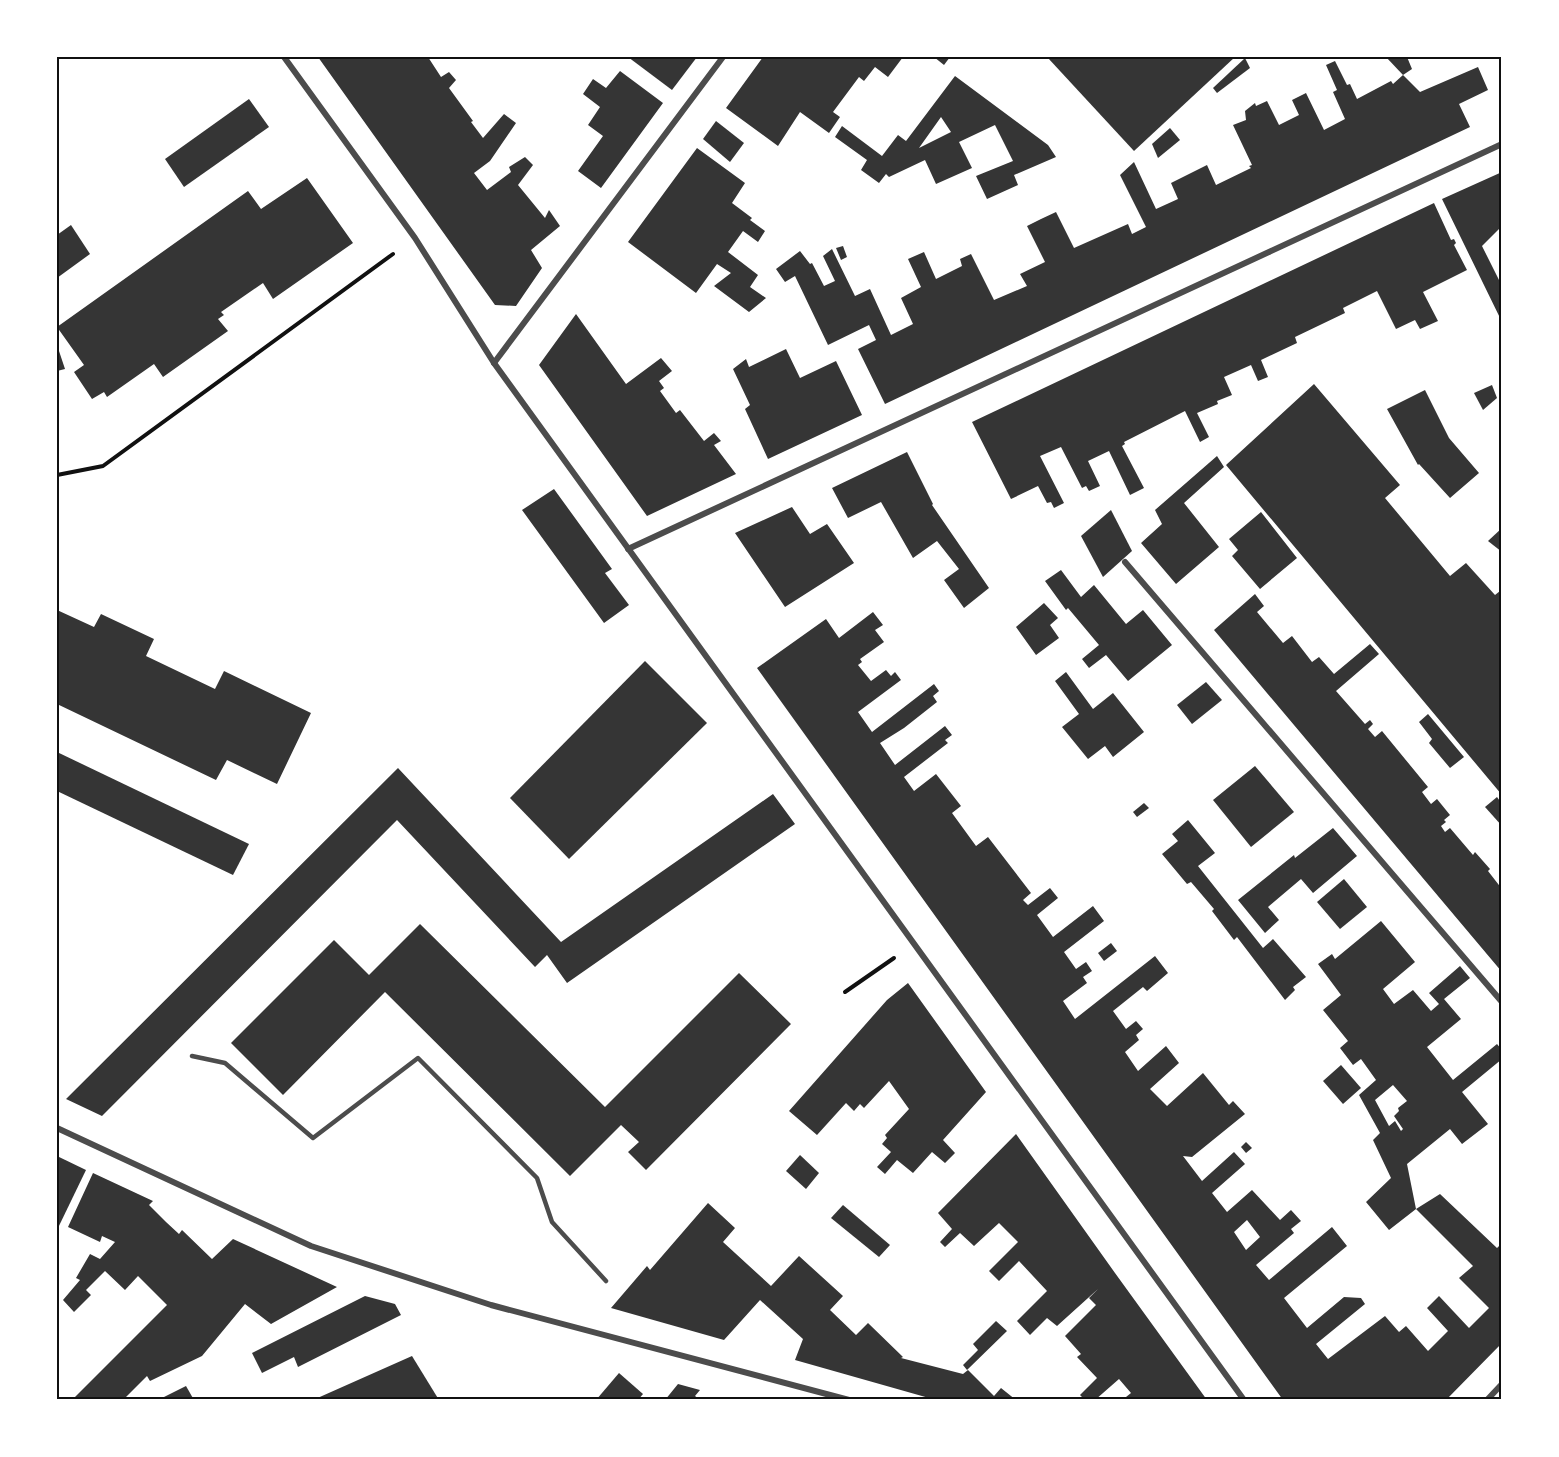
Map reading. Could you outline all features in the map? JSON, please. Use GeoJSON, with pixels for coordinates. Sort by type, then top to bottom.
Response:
{"type":"FeatureCollection","features":[{"type":"Feature","properties":{"kind":"street"},"geometry":{"type":"LineString","coordinates":[[284,57],[416,238],[494,363],[1244,1400]]}},
{"type":"Feature","properties":{"kind":"street"},"geometry":{"type":"LineString","coordinates":[[494,363],[723,57]]}},
{"type":"Feature","properties":{"kind":"street"},"geometry":{"type":"LineString","coordinates":[[628,549],[1502,144]]}},
{"type":"Feature","properties":{"kind":"street"},"geometry":{"type":"LineString","coordinates":[[1125,562],[1502,1002]]}},
{"type":"Feature","properties":{"kind":"street"},"geometry":{"type":"LineString","coordinates":[[57,1128],[311,1246],[491,1305],[849,1400]]}},
{"type":"Feature","properties":{"kind":"street"},"geometry":{"type":"LineString","coordinates":[[1487,1400],[1502,1384]]}},
{"type":"Feature","properties":{"kind":"lane"},"geometry":{"type":"LineString","coordinates":[[192,1056],[225,1063],[313,1138],[417,1058],[537,1178],[552,1222],[606,1281]]}},
{"type":"Feature","properties":{"kind":"path"},"geometry":{"type":"LineString","coordinates":[[57,475],[103,466],[416,238]]}},
{"type":"Feature","properties":{"kind":"path"},"geometry":{"type":"LineString","coordinates":[[845,992],[914,944]]}},
{"type":"Feature","properties":{"kind":"building"},"geometry":{"type":"Polygon","coordinates":[[[318,57],[428,57],[441,77],[449,72],[456,80],[449,88],[483,138],[504,114],[516,123],[490,161],[474,173],[487,190],[511,172],[509,167],[525,157],[533,165],[518,185],[545,218],[549,210],[560,226],[531,250],[542,268],[516,306],[495,305],[318,57]]]}},
{"type":"Feature","properties":{"kind":"building"},"geometry":{"type":"Polygon","coordinates":[[[628,57],[697,57],[672,90],[628,57]]]}},
{"type":"Feature","properties":{"kind":"building"},"geometry":{"type":"Polygon","coordinates":[[[763,57],[903,57],[888,77],[875,67],[864,81],[859,77],[833,112],[840,117],[829,133],[800,112],[778,146],[726,108],[763,57]]]}},
{"type":"Feature","properties":{"kind":"building"},"geometry":{"type":"Polygon","coordinates":[[[934,57],[950,57],[944,65],[934,57]]]}},
{"type":"Feature","properties":{"kind":"building"},"geometry":{"type":"Polygon","coordinates":[[[1235,57],[1134,151],[1048,58],[1235,57]]]}},
{"type":"Feature","properties":{"kind":"building"},"geometry":{"type":"Polygon","coordinates":[[[1386,57],[1407,57],[1412,69],[1403,75],[1386,57]]]}},
{"type":"Feature","properties":{"kind":"building"},"geometry":{"type":"Polygon","coordinates":[[[1245,58],[1250,68],[1217,93],[1213,88],[1245,58]]]}},
{"type":"Feature","properties":{"kind":"building"},"geometry":{"type":"Polygon","coordinates":[[[1335,61],[1357,99],[1391,81],[1393,84],[1403,75],[1420,92],[1478,67],[1488,90],[1459,104],[1470,127],[885,404],[858,349],[876,340],[869,325],[828,345],[795,276],[785,282],[776,269],[800,251],[810,264],[812,263],[824,286],[835,281],[823,256],[832,249],[855,296],[870,289],[891,335],[913,324],[901,298],[921,287],[908,259],[924,252],[936,279],[962,266],[960,259],[971,254],[994,300],[1027,286],[1020,274],[1045,262],[1027,226],[1041,219],[1056,212],[1074,248],[1128,224],[1132,234],[1146,227],[1120,175],[1134,162],[1156,209],[1178,199],[1171,183],[1207,165],[1216,185],[1251,168],[1249,166],[1252,165],[1233,125],[1246,120],[1245,111],[1255,103],[1256,106],[1267,101],[1279,125],[1299,115],[1292,100],[1306,93],[1324,130],[1345,119],[1333,92],[1337,90],[1326,65],[1335,61]]]}},
{"type":"Feature","properties":{"kind":"building"},"geometry":{"type":"Polygon","coordinates":[[[620,71],[663,103],[601,188],[578,171],[603,136],[588,125],[600,107],[583,94],[593,79],[606,88],[620,71]]]}},
{"type":"Feature","properties":{"kind":"building"},"geometry":{"type":"Polygon","coordinates":[[[955,76],[1048,145],[1056,157],[1014,175],[1018,185],[987,199],[976,176],[1013,161],[995,125],[959,142],[972,168],[936,184],[925,160],[889,177],[886,174],[879,183],[861,170],[867,160],[835,137],[842,126],[882,156],[898,135],[906,141],[955,76]],[[941,117],[919,148],[951,132],[941,117]]]}},
{"type":"Feature","properties":{"kind":"building"},"geometry":{"type":"Polygon","coordinates":[[[249,99],[269,127],[184,187],[165,159],[249,99]]]}},
{"type":"Feature","properties":{"kind":"building"},"geometry":{"type":"Polygon","coordinates":[[[716,121],[744,143],[730,162],[703,139],[716,121]]]}},
{"type":"Feature","properties":{"kind":"building"},"geometry":{"type":"Polygon","coordinates":[[[1170,128],[1180,140],[1158,158],[1152,144],[1170,128]]]}},
{"type":"Feature","properties":{"kind":"building"},"geometry":{"type":"Polygon","coordinates":[[[697,148],[745,183],[732,203],[765,231],[758,242],[743,231],[728,252],[758,275],[750,287],[766,298],[749,312],[714,286],[731,273],[717,264],[696,293],[628,242],[697,148]]]}},
{"type":"Feature","properties":{"kind":"building"},"geometry":{"type":"Polygon","coordinates":[[[1502,172],[1502,226],[1482,246],[1502,286],[1502,322],[1442,199],[1502,172]]]}},
{"type":"Feature","properties":{"kind":"building"},"geometry":{"type":"Polygon","coordinates":[[[307,178],[353,243],[273,299],[263,283],[221,312],[224,315],[218,319],[228,331],[163,377],[154,364],[107,397],[104,392],[92,399],[74,372],[84,365],[57,327],[248,191],[261,209],[307,178]]]}},
{"type":"Feature","properties":{"kind":"building"},"geometry":{"type":"Polygon","coordinates":[[[1434,203],[1451,240],[1454,239],[1456,243],[1454,245],[1467,270],[1423,292],[1438,321],[1420,329],[1415,320],[1396,329],[1377,291],[1343,308],[1345,313],[1295,337],[1297,343],[1261,360],[1268,377],[1258,381],[1251,365],[1224,377],[1232,395],[1197,413],[1209,437],[1200,442],[1185,411],[1124,442],[1122,446],[1144,488],[1130,495],[1109,451],[1088,461],[1100,486],[1089,491],[1086,486],[1082,488],[1061,447],[1040,456],[1064,503],[1054,508],[1051,502],[1047,503],[1038,486],[1011,499],[972,422],[1434,203]]]}},
{"type":"Feature","properties":{"kind":"building"},"geometry":{"type":"Polygon","coordinates":[[[71,225],[90,254],[57,278],[57,235],[71,225]]]}},
{"type":"Feature","properties":{"kind":"building"},"geometry":{"type":"Polygon","coordinates":[[[843,246],[847,257],[841,260],[836,248],[843,246]]]}},
{"type":"Feature","properties":{"kind":"building"},"geometry":{"type":"Polygon","coordinates":[[[576,314],[626,384],[661,358],[672,371],[659,381],[664,388],[660,391],[676,413],[680,410],[704,441],[714,433],[721,441],[714,445],[736,474],[647,516],[539,365],[576,314]]]}},
{"type":"Feature","properties":{"kind":"building"},"geometry":{"type":"Polygon","coordinates":[[[57,345],[65,369],[57,371],[57,345]]]}},
{"type":"Feature","properties":{"kind":"building"},"geometry":{"type":"Polygon","coordinates":[[[786,349],[800,378],[836,361],[862,415],[768,459],[745,409],[750,405],[733,369],[746,359],[749,367],[786,349]]]}},
{"type":"Feature","properties":{"kind":"building"},"geometry":{"type":"Polygon","coordinates":[[[1314,384],[1400,485],[1385,498],[1450,576],[1466,563],[1495,595],[1502,592],[1502,795],[1226,465],[1314,384]]]}},
{"type":"Feature","properties":{"kind":"building"},"geometry":{"type":"Polygon","coordinates":[[[1492,385],[1497,398],[1483,410],[1474,393],[1492,385]]]}},
{"type":"Feature","properties":{"kind":"building"},"geometry":{"type":"Polygon","coordinates":[[[1425,390],[1449,438],[1479,473],[1450,498],[1418,465],[1387,409],[1425,390]]]}},
{"type":"Feature","properties":{"kind":"building"},"geometry":{"type":"Polygon","coordinates":[[[907,452],[932,505],[989,588],[964,608],[944,580],[959,569],[937,541],[913,558],[881,502],[848,518],[832,488],[907,452]]]}},
{"type":"Feature","properties":{"kind":"building"},"geometry":{"type":"Polygon","coordinates":[[[1217,456],[1224,467],[1184,503],[1219,547],[1176,584],[1141,543],[1162,524],[1155,510],[1217,456]]]}},
{"type":"Feature","properties":{"kind":"building"},"geometry":{"type":"Polygon","coordinates":[[[554,489],[612,569],[605,573],[629,605],[604,623],[522,510],[554,489]]]}},
{"type":"Feature","properties":{"kind":"building"},"geometry":{"type":"Polygon","coordinates":[[[792,507],[810,534],[827,524],[854,563],[785,607],[735,533],[792,507]]]}},
{"type":"Feature","properties":{"kind":"building"},"geometry":{"type":"Polygon","coordinates":[[[1111,510],[1132,551],[1103,577],[1081,536],[1111,510]]]}},
{"type":"Feature","properties":{"kind":"building"},"geometry":{"type":"Polygon","coordinates":[[[1261,512],[1297,558],[1260,589],[1232,556],[1238,550],[1229,539],[1261,512]]]}},
{"type":"Feature","properties":{"kind":"building"},"geometry":{"type":"Polygon","coordinates":[[[1502,528],[1502,552],[1488,541],[1502,528]]]}},
{"type":"Feature","properties":{"kind":"building"},"geometry":{"type":"Polygon","coordinates":[[[1061,570],[1081,597],[1094,585],[1126,624],[1143,610],[1172,645],[1128,681],[1106,655],[1089,668],[1082,659],[1099,645],[1068,608],[1066,610],[1045,581],[1061,570]]]}},
{"type":"Feature","properties":{"kind":"building"},"geometry":{"type":"Polygon","coordinates":[[[1255,594],[1264,606],[1257,612],[1283,643],[1292,636],[1312,662],[1319,657],[1334,674],[1370,644],[1379,654],[1336,691],[1365,724],[1370,720],[1373,724],[1368,729],[1375,737],[1382,731],[1428,787],[1422,792],[1431,804],[1437,799],[1450,815],[1441,826],[1445,832],[1450,828],[1473,855],[1475,852],[1490,869],[1488,871],[1502,889],[1502,972],[1214,630],[1255,594]]]}},
{"type":"Feature","properties":{"kind":"building"},"geometry":{"type":"Polygon","coordinates":[[[1044,603],[1058,618],[1050,625],[1059,638],[1036,655],[1016,627],[1044,603]]]}},
{"type":"Feature","properties":{"kind":"building"},"geometry":{"type":"Polygon","coordinates":[[[57,610],[94,627],[101,614],[154,639],[146,656],[215,689],[224,671],[311,713],[277,784],[227,760],[216,780],[57,704],[57,610]]]}},
{"type":"Feature","properties":{"kind":"building"},"geometry":{"type":"Polygon","coordinates":[[[873,612],[883,625],[875,630],[884,642],[860,659],[862,662],[858,665],[871,681],[886,670],[891,676],[895,672],[901,680],[858,712],[872,732],[934,684],[939,691],[933,696],[937,702],[904,728],[880,743],[895,765],[945,726],[952,735],[945,740],[948,743],[904,777],[914,791],[936,774],[961,806],[952,813],[976,846],[988,837],[1031,893],[1023,900],[1028,905],[1050,888],[1058,898],[1037,915],[1053,937],[1093,906],[1104,921],[1064,952],[1076,969],[1086,962],[1092,971],[1083,977],[1087,983],[1063,1001],[1075,1019],[1155,956],[1168,973],[1147,991],[1143,987],[1113,1011],[1126,1029],[1136,1021],[1143,1029],[1136,1035],[1139,1040],[1125,1052],[1138,1071],[1166,1046],[1179,1063],[1150,1089],[1167,1106],[1203,1073],[1229,1105],[1233,1101],[1245,1114],[1192,1157],[1183,1156],[1202,1181],[1234,1152],[1245,1164],[1212,1193],[1227,1212],[1252,1190],[1280,1220],[1291,1210],[1301,1221],[1291,1229],[1294,1233],[1256,1265],[1269,1280],[1332,1227],[1347,1246],[1284,1298],[1307,1328],[1344,1297],[1361,1298],[1365,1304],[1316,1344],[1328,1359],[1385,1316],[1399,1332],[1406,1326],[1428,1351],[1448,1331],[1427,1308],[1439,1296],[1469,1328],[1489,1308],[1459,1278],[1473,1266],[1416,1209],[1440,1194],[1497,1248],[1502,1243],[1502,1343],[1446,1400],[1283,1400],[757,668],[826,619],[839,638],[873,612]],[[1247,1220],[1234,1232],[1246,1250],[1260,1237],[1247,1220]]]}},
{"type":"Feature","properties":{"kind":"building"},"geometry":{"type":"Polygon","coordinates":[[[645,661],[707,723],[569,859],[510,798],[645,661]]]}},
{"type":"Feature","properties":{"kind":"building"},"geometry":{"type":"Polygon","coordinates":[[[1066,672],[1093,709],[1113,693],[1144,732],[1113,757],[1105,746],[1088,759],[1062,727],[1079,714],[1055,681],[1066,672]]]}},
{"type":"Feature","properties":{"kind":"building"},"geometry":{"type":"Polygon","coordinates":[[[1206,682],[1222,700],[1192,724],[1177,705],[1206,682]]]}},
{"type":"Feature","properties":{"kind":"building"},"geometry":{"type":"Polygon","coordinates":[[[1428,714],[1464,757],[1450,768],[1429,743],[1432,739],[1419,722],[1428,714]]]}},
{"type":"Feature","properties":{"kind":"building"},"geometry":{"type":"Polygon","coordinates":[[[57,752],[249,844],[233,875],[57,791],[57,752]]]}},
{"type":"Feature","properties":{"kind":"building"},"geometry":{"type":"Polygon","coordinates":[[[1255,766],[1294,812],[1251,847],[1213,800],[1255,766]]]}},
{"type":"Feature","properties":{"kind":"building"},"geometry":{"type":"Polygon","coordinates":[[[398,768],[561,942],[773,794],[795,824],[567,983],[547,955],[535,967],[397,820],[102,1116],[66,1099],[398,768]]]}},
{"type":"Feature","properties":{"kind":"building"},"geometry":{"type":"Polygon","coordinates":[[[1497,797],[1502,804],[1502,826],[1485,807],[1497,797]]]}},
{"type":"Feature","properties":{"kind":"building"},"geometry":{"type":"Polygon","coordinates":[[[1144,803],[1149,808],[1137,817],[1133,812],[1144,803]]]}},
{"type":"Feature","properties":{"kind":"building"},"geometry":{"type":"Polygon","coordinates":[[[1188,820],[1215,853],[1198,866],[1263,948],[1273,939],[1306,977],[1293,987],[1295,990],[1285,1000],[1237,937],[1234,940],[1212,911],[1214,909],[1191,882],[1187,884],[1162,854],[1178,841],[1172,834],[1188,820]]]}},
{"type":"Feature","properties":{"kind":"building"},"geometry":{"type":"Polygon","coordinates":[[[1333,828],[1357,856],[1313,893],[1301,879],[1268,907],[1279,920],[1265,933],[1238,900],[1294,855],[1295,858],[1333,828]]]}},
{"type":"Feature","properties":{"kind":"building"},"geometry":{"type":"Polygon","coordinates":[[[1344,879],[1367,907],[1340,929],[1317,902],[1344,879]]]}},
{"type":"Feature","properties":{"kind":"building"},"geometry":{"type":"Polygon","coordinates":[[[1381,921],[1415,962],[1383,989],[1394,1004],[1413,990],[1431,1011],[1439,1004],[1429,993],[1460,966],[1470,978],[1444,999],[1461,1019],[1427,1047],[1453,1080],[1497,1044],[1502,1050],[1502,1059],[1462,1092],[1488,1124],[1462,1144],[1450,1129],[1407,1164],[1416,1209],[1389,1230],[1366,1202],[1391,1178],[1373,1140],[1380,1133],[1359,1095],[1376,1080],[1361,1059],[1353,1065],[1340,1048],[1348,1041],[1323,1010],[1341,995],[1318,964],[1332,954],[1335,959],[1381,921]],[[1393,1085],[1375,1100],[1389,1126],[1395,1121],[1401,1131],[1403,1129],[1394,1116],[1399,1111],[1398,1108],[1407,1101],[1393,1085]]]}},
{"type":"Feature","properties":{"kind":"building"},"geometry":{"type":"Polygon","coordinates":[[[420,924],[605,1107],[739,973],[791,1024],[646,1170],[628,1152],[639,1142],[621,1125],[570,1176],[385,992],[283,1095],[231,1043],[334,940],[369,975],[420,924]]]}},
{"type":"Feature","properties":{"kind":"building"},"geometry":{"type":"Polygon","coordinates":[[[1111,943],[1117,951],[1104,961],[1098,953],[1111,943]]]}},
{"type":"Feature","properties":{"kind":"building"},"geometry":{"type":"Polygon","coordinates":[[[908,983],[986,1092],[943,1140],[955,1153],[945,1163],[932,1152],[913,1173],[897,1160],[885,1174],[877,1167],[891,1152],[882,1144],[887,1138],[885,1135],[909,1109],[889,1081],[864,1108],[860,1104],[854,1111],[846,1103],[817,1135],[789,1111],[887,1000],[908,983]]]}},
{"type":"Feature","properties":{"kind":"building"},"geometry":{"type":"Polygon","coordinates":[[[1341,1065],[1361,1088],[1343,1104],[1323,1081],[1341,1065]]]}},
{"type":"Feature","properties":{"kind":"building"},"geometry":{"type":"Polygon","coordinates":[[[1016,1134],[1207,1400],[1129,1400],[1126,1397],[1131,1393],[1119,1379],[1095,1400],[1085,1400],[1080,1395],[1097,1378],[1077,1357],[1081,1354],[1065,1336],[1096,1305],[1089,1298],[1098,1289],[1057,1326],[1047,1318],[1030,1335],[1017,1321],[1047,1291],[1019,1261],[999,1281],[989,1271],[1018,1242],[999,1223],[974,1246],[960,1233],[945,1247],[940,1242],[952,1229],[938,1213],[1016,1134]]]}},
{"type":"Feature","properties":{"kind":"building"},"geometry":{"type":"Polygon","coordinates":[[[1246,1142],[1252,1148],[1246,1153],[1241,1147],[1246,1142]]]}},
{"type":"Feature","properties":{"kind":"building"},"geometry":{"type":"Polygon","coordinates":[[[800,1155],[819,1173],[806,1189],[786,1171],[800,1155]]]}},
{"type":"Feature","properties":{"kind":"building"},"geometry":{"type":"Polygon","coordinates":[[[57,1156],[86,1170],[57,1230],[57,1156]]]}},
{"type":"Feature","properties":{"kind":"building"},"geometry":{"type":"Polygon","coordinates":[[[93,1173],[153,1201],[149,1205],[166,1222],[179,1234],[182,1230],[212,1259],[233,1239],[337,1287],[271,1324],[245,1304],[202,1356],[150,1381],[147,1376],[123,1400],[72,1400],[167,1305],[138,1276],[125,1290],[105,1271],[86,1290],[91,1295],[74,1312],[63,1300],[80,1280],[76,1278],[90,1254],[100,1259],[115,1242],[102,1236],[100,1242],[68,1227],[93,1173]]]}},
{"type":"Feature","properties":{"kind":"building"},"geometry":{"type":"Polygon","coordinates":[[[708,1203],[735,1228],[723,1242],[771,1286],[799,1256],[843,1296],[830,1310],[856,1335],[868,1323],[903,1357],[901,1358],[963,1374],[968,1370],[994,1396],[1001,1388],[1016,1400],[936,1400],[795,1360],[803,1339],[760,1300],[724,1340],[611,1308],[647,1266],[650,1270],[708,1203]]]}},
{"type":"Feature","properties":{"kind":"building"},"geometry":{"type":"Polygon","coordinates":[[[843,1205],[890,1245],[879,1257],[831,1218],[843,1205]]]}},
{"type":"Feature","properties":{"kind":"building"},"geometry":{"type":"Polygon","coordinates":[[[365,1296],[395,1304],[401,1315],[298,1367],[294,1357],[262,1373],[252,1353],[365,1296]]]}},
{"type":"Feature","properties":{"kind":"building"},"geometry":{"type":"Polygon","coordinates":[[[996,1321],[1007,1331],[967,1370],[963,1365],[978,1350],[973,1344],[996,1321]]]}},
{"type":"Feature","properties":{"kind":"building"},"geometry":{"type":"Polygon","coordinates":[[[412,1356],[439,1400],[313,1400],[412,1356]]]}},
{"type":"Feature","properties":{"kind":"building"},"geometry":{"type":"Polygon","coordinates":[[[619,1373],[643,1394],[638,1400],[596,1400],[619,1373]]]}},
{"type":"Feature","properties":{"kind":"building"},"geometry":{"type":"Polygon","coordinates":[[[678,1384],[700,1390],[695,1396],[700,1400],[665,1400],[678,1384]]]}},
{"type":"Feature","properties":{"kind":"building"},"geometry":{"type":"Polygon","coordinates":[[[186,1386],[194,1400],[158,1400],[186,1386]]]}}]}
